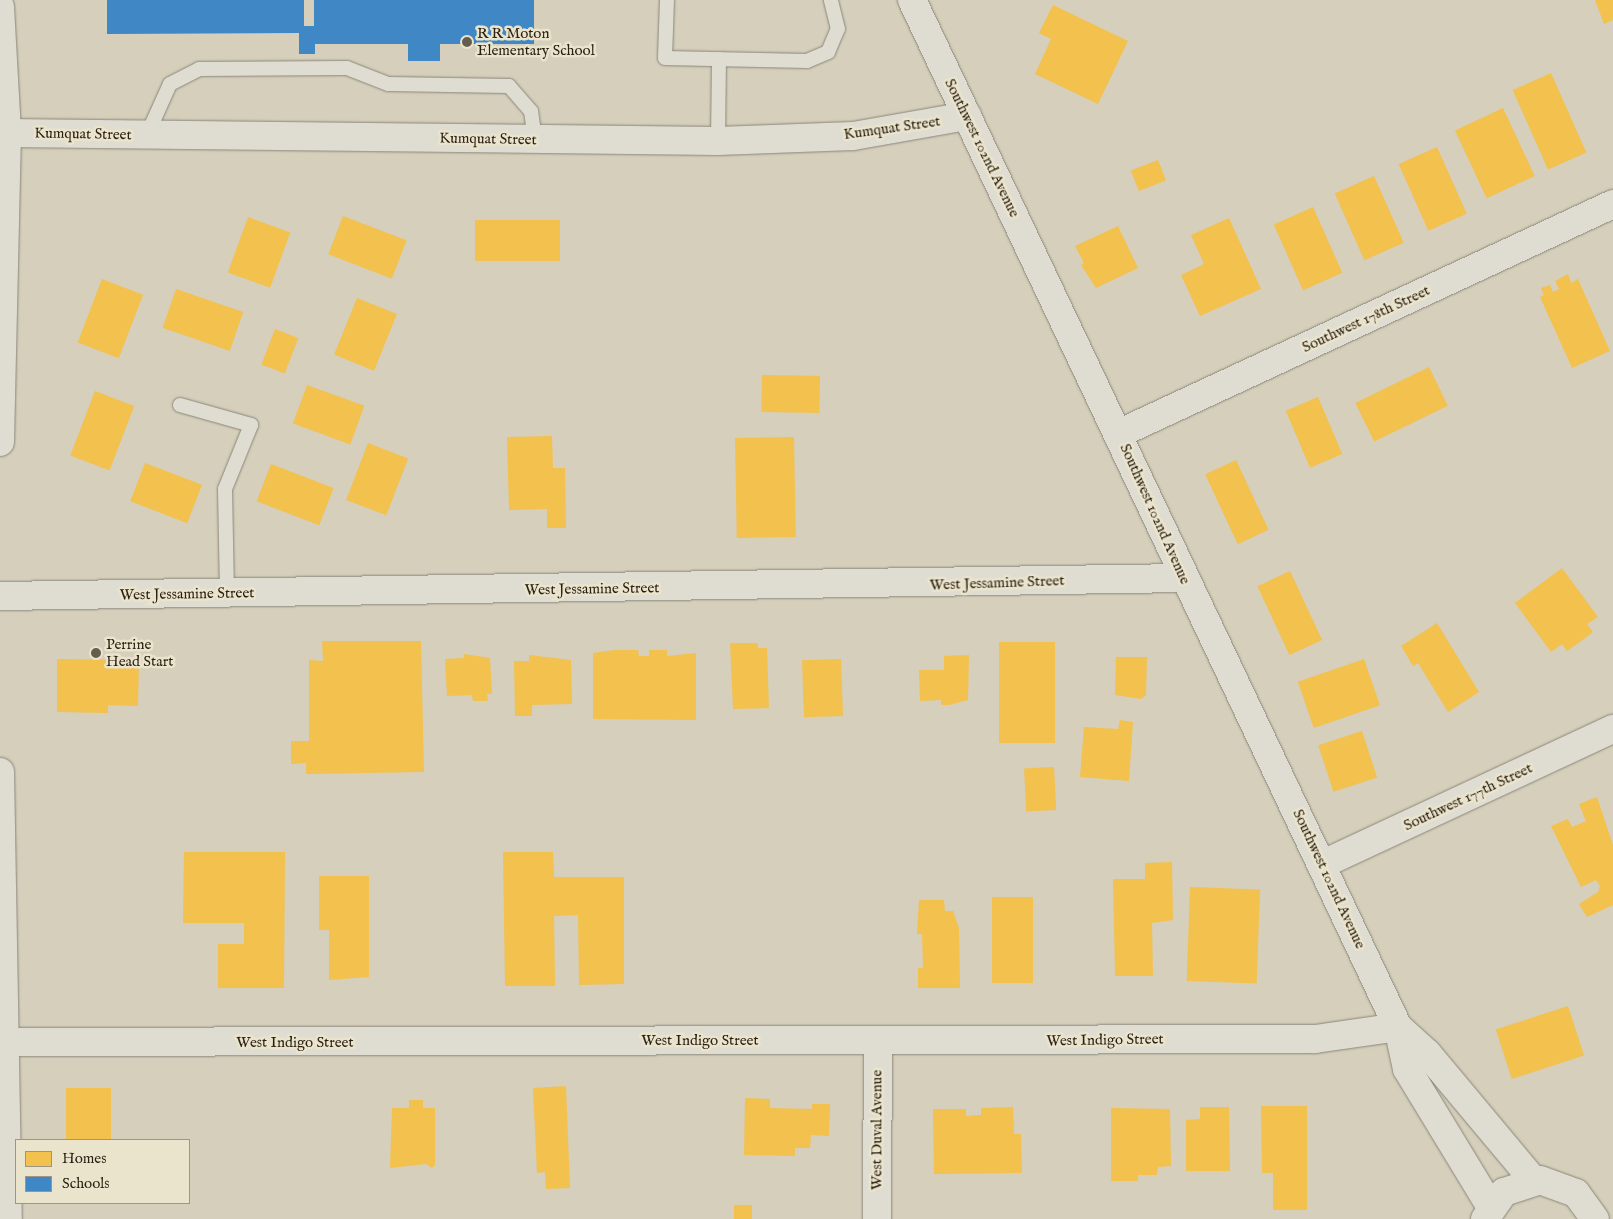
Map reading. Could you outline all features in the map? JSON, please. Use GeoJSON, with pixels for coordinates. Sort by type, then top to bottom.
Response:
{"type":"FeatureCollection","features":[{"type":"Feature","properties":{"kind":"street","name":"Southwest 102nd Avenue"},"geometry":{"type":"LineString","coordinates":[[919,2],[967,116],[1184,578],[1323,864],[1398,1027],[1407,1069],[1488,1213]]}},
{"type":"Feature","properties":{"kind":"street"},"geometry":{"type":"LineString","coordinates":[[0,8],[8,133],[2,274],[0,442]]}},
{"type":"Feature","properties":{"kind":"street","name":"Kumquat Street"},"geometry":{"type":"LineString","coordinates":[[8,133],[718,141],[853,136],[967,116]]}},
{"type":"Feature","properties":{"kind":"street","name":"Southwest 178th Street"},"geometry":{"type":"LineString","coordinates":[[1118,434],[1613,204]]}},
{"type":"Feature","properties":{"kind":"street","name":"West Jessamine Street"},"geometry":{"type":"LineString","coordinates":[[0,596],[1184,578]]}},
{"type":"Feature","properties":{"kind":"street","name":"Southwest 177th Street"},"geometry":{"type":"LineString","coordinates":[[1323,864],[1613,729]]}},
{"type":"Feature","properties":{"kind":"street"},"geometry":{"type":"LineString","coordinates":[[0,772],[3,1042],[8,1219]]}},
{"type":"Feature","properties":{"kind":"street","name":"Southwest 102nd Avenue"},"geometry":{"type":"LineString","coordinates":[[1398,1027],[1426,1053],[1534,1182]]}},
{"type":"Feature","properties":{"kind":"street","name":"West Indigo Street"},"geometry":{"type":"LineString","coordinates":[[3,1042],[1315,1039],[1398,1027]]}},
{"type":"Feature","properties":{"kind":"street","name":"West Duval Avenue"},"geometry":{"type":"LineString","coordinates":[[877,1219],[878,1040]]}},
{"type":"Feature","properties":{"kind":"street"},"geometry":{"type":"LineString","coordinates":[[1488,1213],[1504,1192],[1534,1182],[1559,1184],[1599,1212]]}},
{"type":"Feature","properties":{"kind":"lane"},"geometry":{"type":"LineString","coordinates":[[0,8],[15,0]]}},
{"type":"Feature","properties":{"kind":"lane"},"geometry":{"type":"LineString","coordinates":[[667,0],[665,58],[807,61],[828,52],[838,29],[831,0]]}},
{"type":"Feature","properties":{"kind":"lane"},"geometry":{"type":"LineString","coordinates":[[718,141],[719,59]]}},
{"type":"Feature","properties":{"kind":"lane"},"geometry":{"type":"LineString","coordinates":[[147,135],[170,84],[199,69],[347,68],[388,84],[509,86],[531,111],[535,139]]}},
{"type":"Feature","properties":{"kind":"lane"},"geometry":{"type":"LineString","coordinates":[[180,405],[251,425],[226,488],[227,593]]}},
{"type":"Feature","properties":{"kind":"building: Homes"},"geometry":{"type":"Polygon","coordinates":[[[1595,0],[1613,0],[1613,20],[1604,24],[1595,0]]]}},
{"type":"Feature","properties":{"kind":"building: Homes"},"geometry":{"type":"Polygon","coordinates":[[[1053,5],[1128,41],[1098,104],[1035,74],[1051,39],[1039,33],[1053,5]]]}},
{"type":"Feature","properties":{"kind":"building: Homes"},"geometry":{"type":"Polygon","coordinates":[[[1551,73],[1586,152],[1548,170],[1513,90],[1551,73]]]}},
{"type":"Feature","properties":{"kind":"building: Homes"},"geometry":{"type":"Polygon","coordinates":[[[1503,108],[1535,176],[1487,198],[1455,130],[1503,108]]]}},
{"type":"Feature","properties":{"kind":"building: Homes"},"geometry":{"type":"Polygon","coordinates":[[[1437,147],[1467,214],[1428,231],[1399,164],[1437,147]]]}},
{"type":"Feature","properties":{"kind":"building: Homes"},"geometry":{"type":"Polygon","coordinates":[[[1158,160],[1166,181],[1139,191],[1131,170],[1158,160]]]}},
{"type":"Feature","properties":{"kind":"building: Homes"},"geometry":{"type":"Polygon","coordinates":[[[1374,176],[1404,243],[1364,260],[1335,193],[1374,176]]]}},
{"type":"Feature","properties":{"kind":"building: Homes"},"geometry":{"type":"Polygon","coordinates":[[[1313,207],[1342,273],[1303,290],[1274,224],[1313,207]]]}},
{"type":"Feature","properties":{"kind":"building: Homes"},"geometry":{"type":"Polygon","coordinates":[[[343,216],[406,240],[392,279],[328,254],[343,216]]]}},
{"type":"Feature","properties":{"kind":"building: Homes"},"geometry":{"type":"Polygon","coordinates":[[[248,217],[290,232],[270,288],[228,272],[248,217]]]}},
{"type":"Feature","properties":{"kind":"building: Homes"},"geometry":{"type":"Polygon","coordinates":[[[1229,218],[1261,289],[1200,316],[1181,275],[1204,264],[1191,235],[1229,218]]]}},
{"type":"Feature","properties":{"kind":"building: Homes"},"geometry":{"type":"Polygon","coordinates":[[[475,220],[560,220],[560,261],[475,261],[475,220]]]}},
{"type":"Feature","properties":{"kind":"building: Homes"},"geometry":{"type":"Polygon","coordinates":[[[1118,226],[1138,268],[1096,288],[1081,265],[1084,263],[1075,246],[1118,226]]]}},
{"type":"Feature","properties":{"kind":"building: Homes"},"geometry":{"type":"Polygon","coordinates":[[[1568,274],[1571,283],[1578,279],[1610,351],[1572,368],[1540,297],[1544,295],[1541,288],[1550,285],[1553,292],[1559,289],[1555,281],[1568,274]]]}},
{"type":"Feature","properties":{"kind":"building: Homes"},"geometry":{"type":"Polygon","coordinates":[[[102,279],[143,295],[119,358],[78,342],[102,279]]]}},
{"type":"Feature","properties":{"kind":"building: Homes"},"geometry":{"type":"Polygon","coordinates":[[[176,289],[243,312],[230,351],[163,328],[176,289]]]}},
{"type":"Feature","properties":{"kind":"building: Homes"},"geometry":{"type":"Polygon","coordinates":[[[357,298],[397,314],[374,371],[334,355],[357,298]]]}},
{"type":"Feature","properties":{"kind":"building: Homes"},"geometry":{"type":"Polygon","coordinates":[[[275,329],[298,338],[285,373],[261,364],[275,329]]]}},
{"type":"Feature","properties":{"kind":"building: Homes"},"geometry":{"type":"Polygon","coordinates":[[[1429,367],[1448,406],[1374,442],[1355,403],[1429,367]]]}},
{"type":"Feature","properties":{"kind":"building: Homes"},"geometry":{"type":"Polygon","coordinates":[[[762,375],[820,376],[819,413],[761,412],[762,375]]]}},
{"type":"Feature","properties":{"kind":"building: Homes"},"geometry":{"type":"Polygon","coordinates":[[[307,385],[364,406],[350,444],[293,424],[307,385]]]}},
{"type":"Feature","properties":{"kind":"building: Homes"},"geometry":{"type":"Polygon","coordinates":[[[95,391],[134,406],[109,470],[70,455],[95,391]]]}},
{"type":"Feature","properties":{"kind":"building: Homes"},"geometry":{"type":"Polygon","coordinates":[[[1318,397],[1342,454],[1310,468],[1286,411],[1318,397]]]}},
{"type":"Feature","properties":{"kind":"building: Homes"},"geometry":{"type":"Polygon","coordinates":[[[552,436],[553,468],[565,468],[566,528],[547,528],[547,509],[509,510],[507,437],[552,436]]]}},
{"type":"Feature","properties":{"kind":"building: Homes"},"geometry":{"type":"Polygon","coordinates":[[[794,437],[796,537],[737,538],[735,438],[794,437]]]}},
{"type":"Feature","properties":{"kind":"building: Homes"},"geometry":{"type":"Polygon","coordinates":[[[368,443],[408,458],[386,515],[346,500],[368,443]]]}},
{"type":"Feature","properties":{"kind":"building: Homes"},"geometry":{"type":"Polygon","coordinates":[[[1236,460],[1269,530],[1238,544],[1205,474],[1236,460]]]}},
{"type":"Feature","properties":{"kind":"building: Homes"},"geometry":{"type":"Polygon","coordinates":[[[145,463],[202,485],[187,523],[130,501],[145,463]]]}},
{"type":"Feature","properties":{"kind":"building: Homes"},"geometry":{"type":"Polygon","coordinates":[[[271,464],[334,488],[319,525],[257,501],[271,464]]]}},
{"type":"Feature","properties":{"kind":"building: Homes"},"geometry":{"type":"Polygon","coordinates":[[[1562,568],[1598,617],[1587,624],[1593,632],[1580,642],[1567,651],[1562,644],[1551,652],[1515,603],[1562,568]]]}},
{"type":"Feature","properties":{"kind":"building: Homes"},"geometry":{"type":"Polygon","coordinates":[[[1290,571],[1322,640],[1289,655],[1257,586],[1290,571]]]}},
{"type":"Feature","properties":{"kind":"building: Homes"},"geometry":{"type":"Polygon","coordinates":[[[1437,623],[1479,692],[1448,712],[1418,663],[1413,666],[1401,646],[1437,623]]]}},
{"type":"Feature","properties":{"kind":"building: Homes"},"geometry":{"type":"Polygon","coordinates":[[[322,641],[421,641],[424,772],[306,774],[306,763],[291,764],[291,741],[309,741],[309,660],[323,661],[322,641]]]}},
{"type":"Feature","properties":{"kind":"building: Homes"},"geometry":{"type":"Polygon","coordinates":[[[999,642],[1055,642],[1055,743],[999,743],[999,642]]]}},
{"type":"Feature","properties":{"kind":"building: Homes"},"geometry":{"type":"Polygon","coordinates":[[[730,643],[758,643],[758,648],[767,648],[769,708],[733,709],[730,643]]]}},
{"type":"Feature","properties":{"kind":"building: Homes"},"geometry":{"type":"Polygon","coordinates":[[[614,650],[638,650],[639,656],[649,656],[649,650],[667,650],[667,656],[696,653],[696,720],[593,719],[593,653],[614,650]]]}},
{"type":"Feature","properties":{"kind":"building: Homes"},"geometry":{"type":"Polygon","coordinates":[[[464,654],[490,658],[492,694],[487,694],[488,701],[473,701],[472,695],[447,696],[445,659],[464,658],[464,654]]]}},
{"type":"Feature","properties":{"kind":"building: Homes"},"geometry":{"type":"Polygon","coordinates":[[[529,655],[571,660],[572,704],[532,705],[532,716],[515,716],[514,661],[529,661],[529,655]]]}},
{"type":"Feature","properties":{"kind":"building: Homes"},"geometry":{"type":"Polygon","coordinates":[[[969,655],[968,700],[949,705],[941,705],[941,700],[920,701],[919,670],[944,670],[944,656],[969,655]]]}},
{"type":"Feature","properties":{"kind":"building: Homes"},"geometry":{"type":"Polygon","coordinates":[[[1116,657],[1147,657],[1146,695],[1141,699],[1115,695],[1116,657]]]}},
{"type":"Feature","properties":{"kind":"building: Homes"},"geometry":{"type":"Polygon","coordinates":[[[57,659],[139,660],[138,706],[108,705],[108,713],[57,712],[57,659]]]}},
{"type":"Feature","properties":{"kind":"building: Homes"},"geometry":{"type":"Polygon","coordinates":[[[841,659],[843,716],[804,717],[802,660],[841,659]]]}},
{"type":"Feature","properties":{"kind":"building: Homes"},"geometry":{"type":"Polygon","coordinates":[[[1364,659],[1380,705],[1314,728],[1298,682],[1364,659]]]}},
{"type":"Feature","properties":{"kind":"building: Homes"},"geometry":{"type":"Polygon","coordinates":[[[1120,720],[1133,722],[1129,781],[1080,777],[1084,727],[1118,729],[1120,720]]]}},
{"type":"Feature","properties":{"kind":"building: Homes"},"geometry":{"type":"Polygon","coordinates":[[[1362,731],[1377,778],[1333,792],[1318,745],[1362,731]]]}},
{"type":"Feature","properties":{"kind":"building: Homes"},"geometry":{"type":"Polygon","coordinates":[[[1054,767],[1056,810],[1026,812],[1024,769],[1054,767]]]}},
{"type":"Feature","properties":{"kind":"building: Homes"},"geometry":{"type":"Polygon","coordinates":[[[1597,797],[1613,845],[1613,905],[1587,917],[1579,904],[1598,892],[1600,886],[1596,880],[1581,887],[1551,826],[1568,819],[1572,827],[1586,821],[1579,804],[1597,797]]]}},
{"type":"Feature","properties":{"kind":"building: Homes"},"geometry":{"type":"Polygon","coordinates":[[[184,852],[285,852],[284,988],[218,988],[218,944],[244,944],[244,923],[183,923],[184,852]]]}},
{"type":"Feature","properties":{"kind":"building: Homes"},"geometry":{"type":"Polygon","coordinates":[[[503,852],[553,852],[554,877],[624,877],[624,984],[579,985],[578,915],[554,916],[555,986],[505,986],[503,852]]]}},
{"type":"Feature","properties":{"kind":"building: Homes"},"geometry":{"type":"Polygon","coordinates":[[[1172,862],[1173,920],[1152,923],[1153,976],[1115,976],[1113,879],[1145,879],[1145,863],[1172,862]]]}},
{"type":"Feature","properties":{"kind":"building: Homes"},"geometry":{"type":"Polygon","coordinates":[[[319,876],[369,876],[369,977],[329,980],[329,930],[319,930],[319,876]]]}},
{"type":"Feature","properties":{"kind":"building: Homes"},"geometry":{"type":"Polygon","coordinates":[[[1190,887],[1260,889],[1257,983],[1187,981],[1190,887]]]}},
{"type":"Feature","properties":{"kind":"building: Homes"},"geometry":{"type":"Polygon","coordinates":[[[992,897],[1033,897],[1033,983],[992,983],[992,897]]]}},
{"type":"Feature","properties":{"kind":"building: Homes"},"geometry":{"type":"Polygon","coordinates":[[[919,900],[944,900],[945,911],[953,911],[959,928],[960,988],[918,988],[918,968],[923,968],[922,934],[917,934],[919,900]]]}},
{"type":"Feature","properties":{"kind":"building: Homes"},"geometry":{"type":"Polygon","coordinates":[[[1568,1006],[1584,1055],[1512,1079],[1496,1029],[1568,1006]]]}},
{"type":"Feature","properties":{"kind":"building: Homes"},"geometry":{"type":"Polygon","coordinates":[[[566,1086],[570,1188],[546,1189],[545,1172],[537,1173],[533,1088],[566,1086]]]}},
{"type":"Feature","properties":{"kind":"building: Homes"},"geometry":{"type":"Polygon","coordinates":[[[66,1088],[111,1088],[111,1139],[66,1139],[66,1088]]]}},
{"type":"Feature","properties":{"kind":"building: Homes"},"geometry":{"type":"Polygon","coordinates":[[[745,1098],[770,1099],[770,1108],[812,1109],[812,1104],[830,1104],[829,1136],[811,1135],[810,1148],[795,1148],[795,1156],[744,1155],[745,1098]]]}},
{"type":"Feature","properties":{"kind":"building: Homes"},"geometry":{"type":"Polygon","coordinates":[[[409,1100],[423,1100],[423,1108],[435,1108],[435,1165],[432,1168],[426,1164],[390,1168],[392,1108],[409,1108],[409,1100]]]}},
{"type":"Feature","properties":{"kind":"building: Homes"},"geometry":{"type":"Polygon","coordinates":[[[1261,1106],[1307,1106],[1307,1210],[1273,1210],[1273,1173],[1262,1173],[1261,1106]]]}},
{"type":"Feature","properties":{"kind":"building: Homes"},"geometry":{"type":"Polygon","coordinates":[[[1013,1107],[1014,1134],[1021,1134],[1022,1173],[934,1174],[933,1109],[966,1109],[966,1116],[981,1115],[981,1108],[1013,1107]]]}},
{"type":"Feature","properties":{"kind":"building: Homes"},"geometry":{"type":"Polygon","coordinates":[[[1200,1107],[1229,1107],[1230,1171],[1186,1171],[1186,1120],[1200,1119],[1200,1107]]]}},
{"type":"Feature","properties":{"kind":"building: Homes"},"geometry":{"type":"Polygon","coordinates":[[[1111,1108],[1170,1109],[1171,1166],[1158,1167],[1157,1175],[1138,1175],[1138,1181],[1111,1181],[1111,1108]]]}},
{"type":"Feature","properties":{"kind":"building: Homes"},"geometry":{"type":"Polygon","coordinates":[[[734,1205],[752,1205],[752,1219],[734,1219],[734,1205]]]}},
{"type":"Feature","properties":{"kind":"building: Schools"},"geometry":{"type":"Polygon","coordinates":[[[107,0],[304,0],[304,26],[314,26],[314,0],[534,0],[534,44],[440,44],[440,61],[408,61],[408,44],[315,44],[315,54],[299,54],[299,33],[107,34],[107,0]]]}},
{"type":"Feature","properties":{"kind":"place","name":"R R Moton Elementary School"},"geometry":{"type":"Point","coordinates":[467,42]}},
{"type":"Feature","properties":{"kind":"place","name":"Perrine Head Start"},"geometry":{"type":"Point","coordinates":[96,653]}}]}
